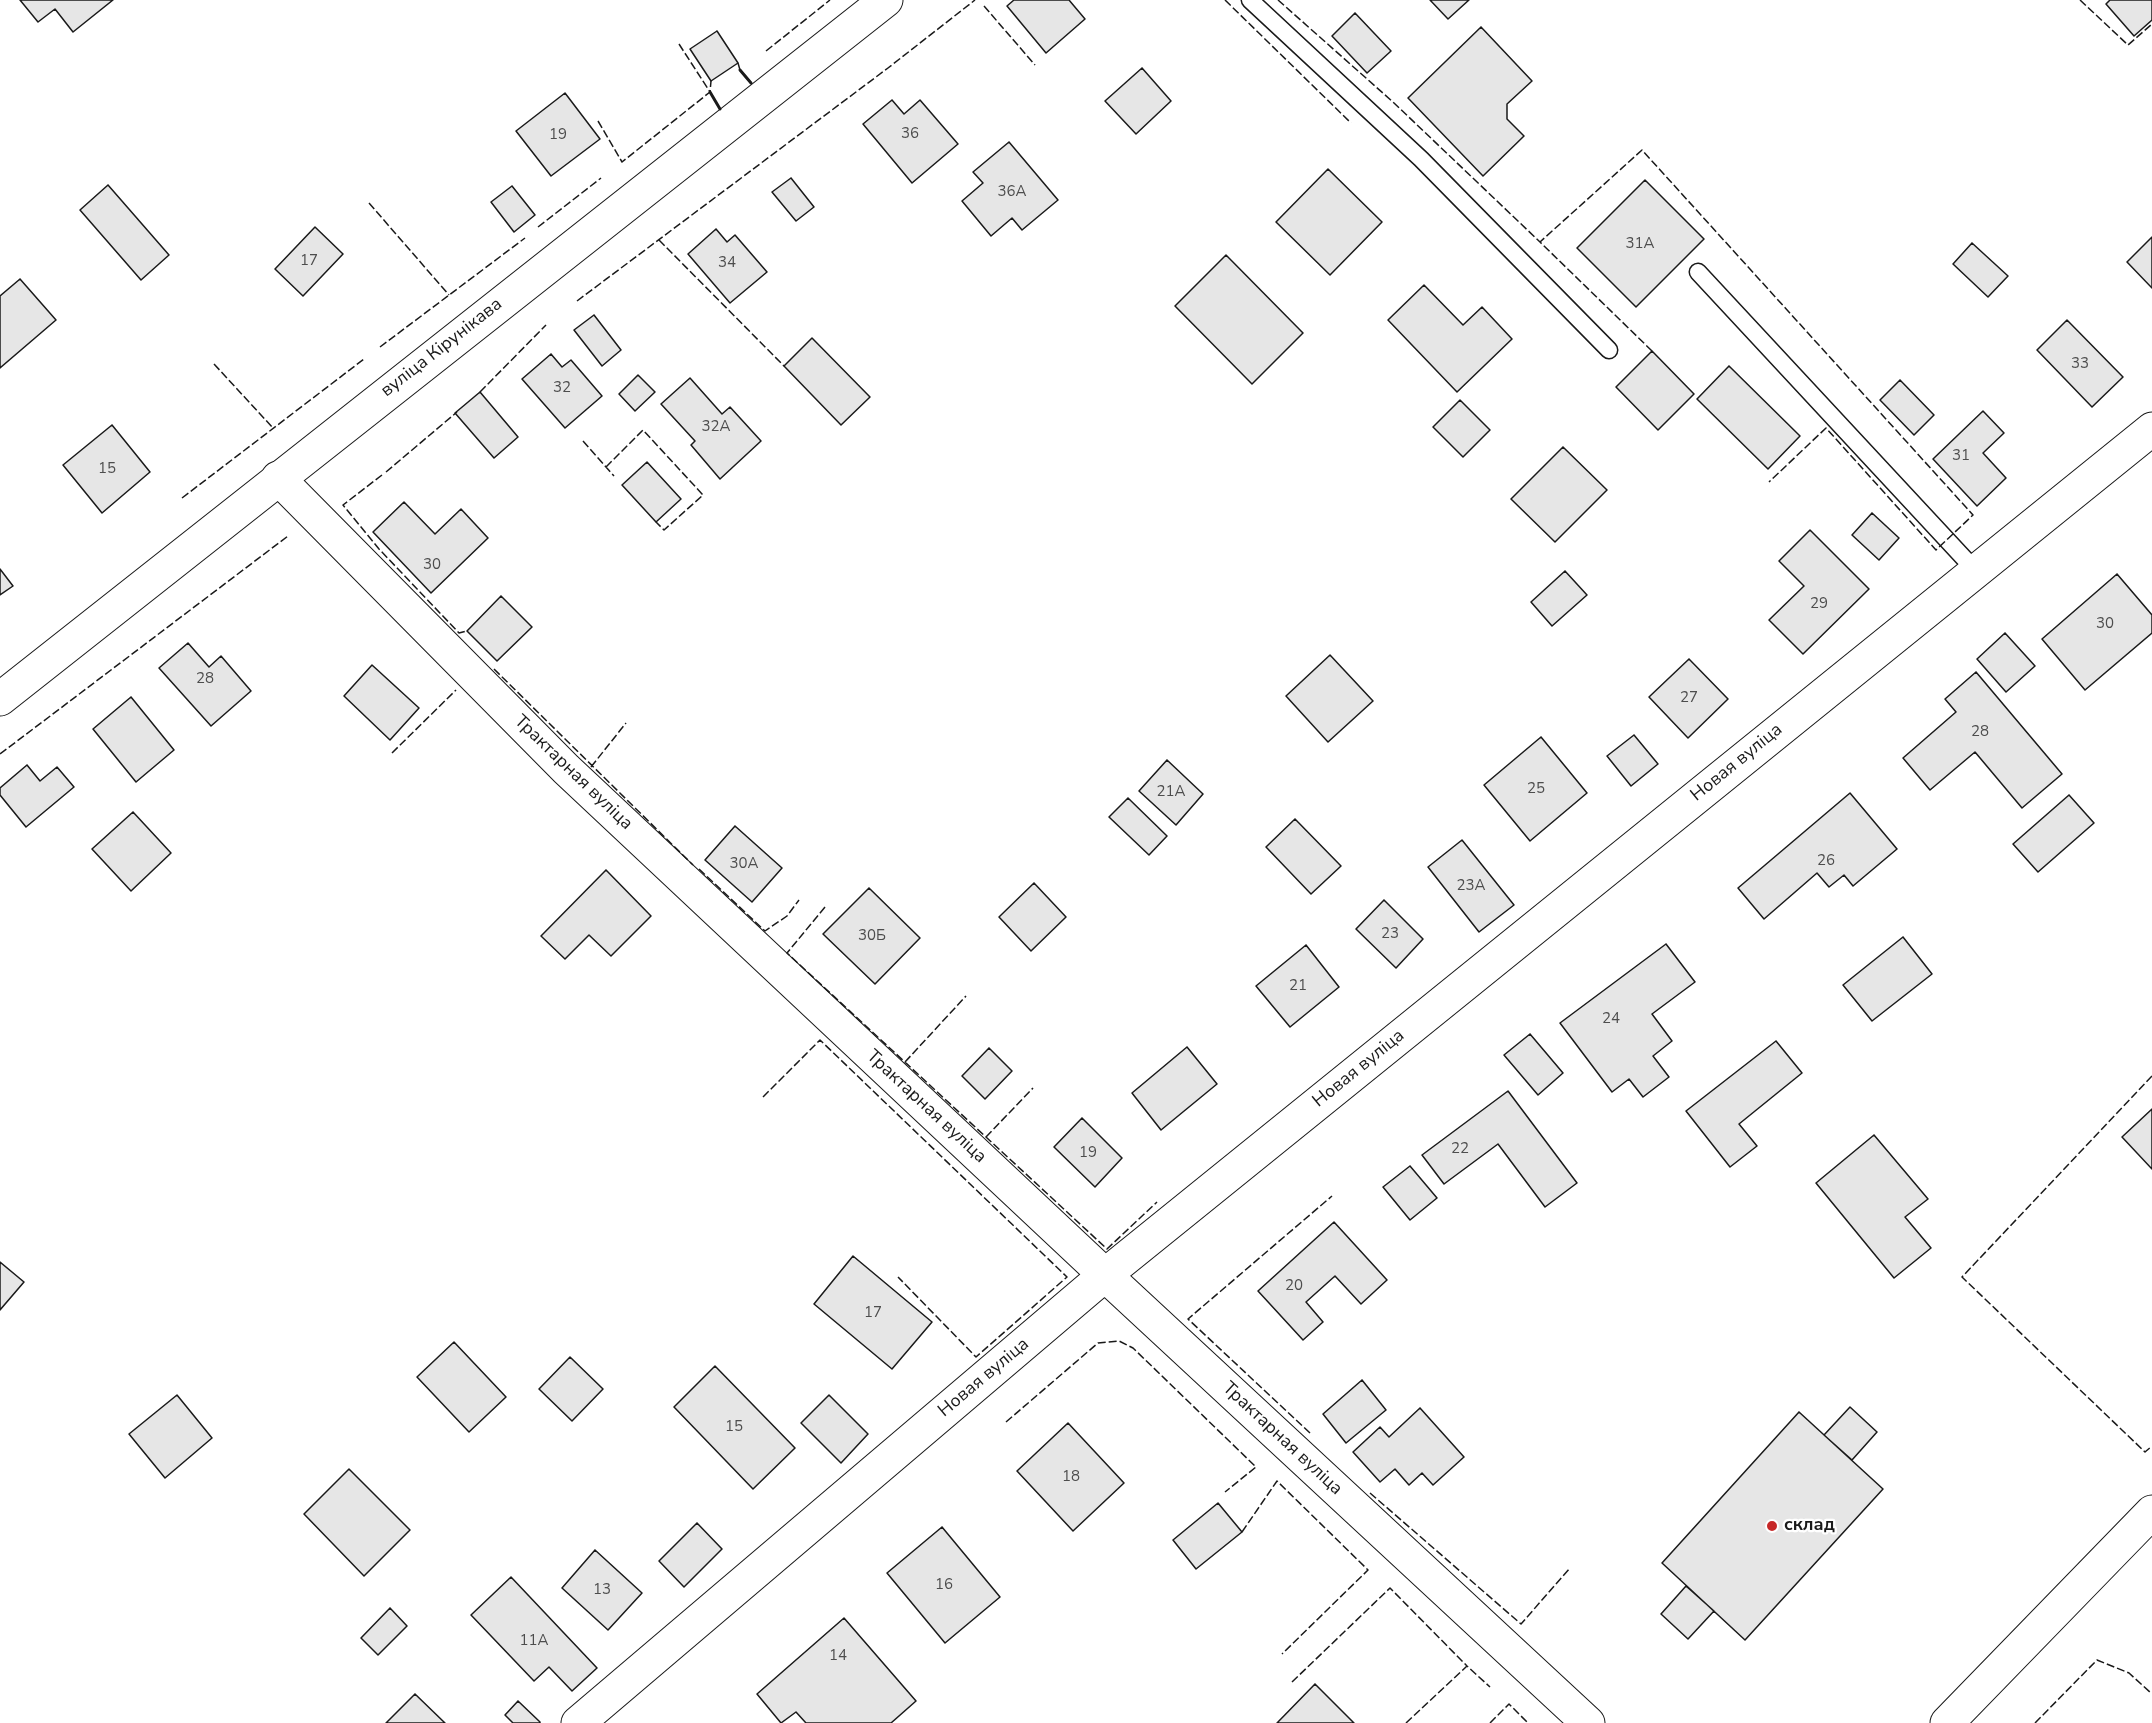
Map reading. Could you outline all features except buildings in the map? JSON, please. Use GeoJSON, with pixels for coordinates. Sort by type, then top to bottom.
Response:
{"type":"FeatureCollection","features":[{"type":"Feature","properties":{"kind":"street","name":"вуліца Кірунікава"},"geometry":{"type":"LineString","coordinates":[[0,699],[886,0]]}},
{"type":"Feature","properties":{"kind":"street","name":"Новая вуліца"},"geometry":{"type":"LineString","coordinates":[[578,1723],[1105,1275],[2152,429]]}},
{"type":"Feature","properties":{"kind":"street","name":"Трактарная вуліца"},"geometry":{"type":"LineString","coordinates":[[278,478],[566,769],[1105,1275],[1588,1723]]}},
{"type":"Feature","properties":{"kind":"street"},"geometry":{"type":"LineString","coordinates":[[1947,1723],[2152,1512]]}},
{"type":"Feature","properties":{"kind":"lane"},"geometry":{"type":"LineString","coordinates":[[1250,0],[1421,159],[1609,350]]}},
{"type":"Feature","properties":{"kind":"lane"},"geometry":{"type":"LineString","coordinates":[[1698,272],[1976,570]]}},
{"type":"Feature","properties":{"kind":"fence"},"geometry":{"type":"LineString","coordinates":[[766,51],[830,0]]}},
{"type":"Feature","properties":{"kind":"fence"},"geometry":{"type":"LineString","coordinates":[[577,301],[975,0]]}},
{"type":"Feature","properties":{"kind":"fence"},"geometry":{"type":"LineString","coordinates":[[1225,0],[1351,123]]}},
{"type":"Feature","properties":{"kind":"fence"},"geometry":{"type":"LineString","coordinates":[[1278,0],[1393,102],[1540,242]]}},
{"type":"Feature","properties":{"kind":"fence"},"geometry":{"type":"LineString","coordinates":[[2080,0],[2128,45],[2152,24]]}},
{"type":"Feature","properties":{"kind":"fence"},"geometry":{"type":"LineString","coordinates":[[984,6],[1035,65]]}},
{"type":"Feature","properties":{"kind":"fence"},"geometry":{"type":"LineString","coordinates":[[679,44],[710,92]]}},
{"type":"Feature","properties":{"kind":"fence"},"geometry":{"type":"LineString","coordinates":[[738,63],[740,70]]}},
{"type":"Feature","properties":{"kind":"fence"},"geometry":{"type":"LineString","coordinates":[[598,121],[622,162],[710,92],[711,81]]}},
{"type":"Feature","properties":{"kind":"fence"},"geometry":{"type":"LineString","coordinates":[[1652,351],[1540,242],[1642,150],[1973,515],[1936,550],[1826,428],[1769,482]]}},
{"type":"Feature","properties":{"kind":"fence"},"geometry":{"type":"LineString","coordinates":[[538,227],[601,178]]}},
{"type":"Feature","properties":{"kind":"fence"},"geometry":{"type":"LineString","coordinates":[[369,203],[449,295]]}},
{"type":"Feature","properties":{"kind":"fence"},"geometry":{"type":"LineString","coordinates":[[380,347],[525,238]]}},
{"type":"Feature","properties":{"kind":"fence"},"geometry":{"type":"LineString","coordinates":[[659,240],[784,366]]}},
{"type":"Feature","properties":{"kind":"fence"},"geometry":{"type":"LineString","coordinates":[[480,392],[546,325]]}},
{"type":"Feature","properties":{"kind":"fence"},"geometry":{"type":"LineString","coordinates":[[182,498],[364,359]]}},
{"type":"Feature","properties":{"kind":"fence"},"geometry":{"type":"LineString","coordinates":[[214,364],[273,428]]}},
{"type":"Feature","properties":{"kind":"fence"},"geometry":{"type":"LineString","coordinates":[[386,472],[457,412]]}},
{"type":"Feature","properties":{"kind":"fence"},"geometry":{"type":"LineString","coordinates":[[606,467],[643,430],[703,495],[664,530],[656,522]]}},
{"type":"Feature","properties":{"kind":"fence"},"geometry":{"type":"LineString","coordinates":[[583,441],[614,476]]}},
{"type":"Feature","properties":{"kind":"fence"},"geometry":{"type":"LineString","coordinates":[[382,475],[343,505],[379,549],[459,633],[467,631]]}},
{"type":"Feature","properties":{"kind":"fence"},"geometry":{"type":"LineString","coordinates":[[0,754],[288,536]]}},
{"type":"Feature","properties":{"kind":"fence"},"geometry":{"type":"LineString","coordinates":[[494,669],[693,865]]}},
{"type":"Feature","properties":{"kind":"fence"},"geometry":{"type":"LineString","coordinates":[[392,753],[456,690]]}},
{"type":"Feature","properties":{"kind":"fence"},"geometry":{"type":"LineString","coordinates":[[591,767],[626,723]]}},
{"type":"Feature","properties":{"kind":"fence"},"geometry":{"type":"LineString","coordinates":[[699,869],[765,931],[787,916],[799,900]]}},
{"type":"Feature","properties":{"kind":"fence"},"geometry":{"type":"LineString","coordinates":[[825,907],[787,953],[1107,1249],[1157,1202]]}},
{"type":"Feature","properties":{"kind":"fence"},"geometry":{"type":"LineString","coordinates":[[905,1062],[966,996]]}},
{"type":"Feature","properties":{"kind":"fence"},"geometry":{"type":"LineString","coordinates":[[763,1097],[820,1040],[1067,1277],[976,1357],[898,1277]]}},
{"type":"Feature","properties":{"kind":"fence"},"geometry":{"type":"LineString","coordinates":[[2152,1076],[1962,1277],[2145,1452],[2152,1446]]}},
{"type":"Feature","properties":{"kind":"fence"},"geometry":{"type":"LineString","coordinates":[[986,1137],[1033,1088]]}},
{"type":"Feature","properties":{"kind":"fence"},"geometry":{"type":"LineString","coordinates":[[1310,1433],[1188,1319],[1332,1196]]}},
{"type":"Feature","properties":{"kind":"fence"},"geometry":{"type":"LineString","coordinates":[[1006,1422],[1098,1343],[1119,1341],[1133,1348],[1256,1467],[1225,1492]]}},
{"type":"Feature","properties":{"kind":"fence"},"geometry":{"type":"LineString","coordinates":[[1242,1532],[1277,1481],[1368,1570],[1282,1654]]}},
{"type":"Feature","properties":{"kind":"fence"},"geometry":{"type":"LineString","coordinates":[[1370,1493],[1521,1624],[1570,1568]]}},
{"type":"Feature","properties":{"kind":"fence"},"geometry":{"type":"LineString","coordinates":[[1292,1682],[1390,1588],[1467,1666]]}},
{"type":"Feature","properties":{"kind":"fence"},"geometry":{"type":"LineString","coordinates":[[2035,1723],[2097,1660],[2129,1673],[2152,1694]]}},
{"type":"Feature","properties":{"kind":"fence"},"geometry":{"type":"LineString","coordinates":[[1406,1723],[1467,1666],[1490,1687]]}},
{"type":"Feature","properties":{"kind":"fence"},"geometry":{"type":"LineString","coordinates":[[1490,1723],[1509,1704],[1528,1723]]}},
{"type":"Feature","properties":{"kind":"wall"},"geometry":{"type":"LineString","coordinates":[[740,70],[751,83]]}},
{"type":"Feature","properties":{"kind":"wall"},"geometry":{"type":"LineString","coordinates":[[710,92],[720,109]]}},
{"type":"Feature","properties":{"kind":"place","name":"склад"},"geometry":{"type":"Point","coordinates":[1772,1526]}}]}
